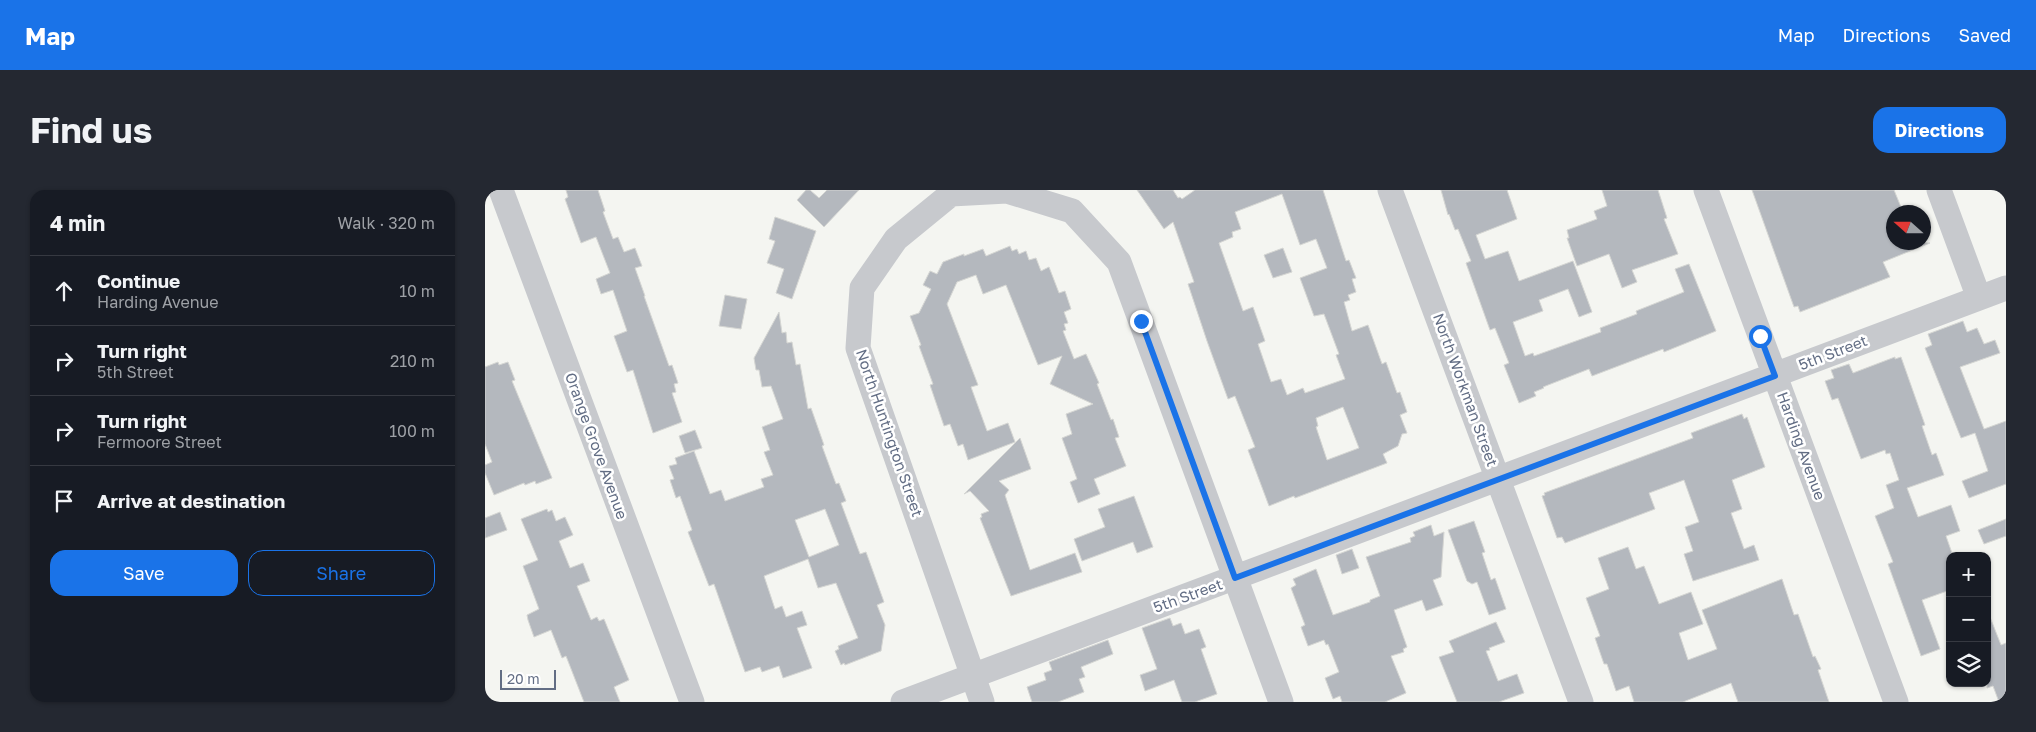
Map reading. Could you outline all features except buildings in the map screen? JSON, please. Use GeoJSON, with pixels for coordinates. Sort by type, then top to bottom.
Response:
{"type":"FeatureCollection","features":[{"type":"Feature","properties":{"kind":"street","name":"Orange Grove Avenue"},"geometry":{"type":"LineString","coordinates":[[501,190],[692,702]]}},
{"type":"Feature","properties":{"kind":"street","name":"North Workman Street"},"geometry":{"type":"LineString","coordinates":[[1390,190],[1581,702]]}},
{"type":"Feature","properties":{"kind":"street","name":"Harding Avenue"},"geometry":{"type":"LineString","coordinates":[[1705,190],[1896,702]]}},
{"type":"Feature","properties":{"kind":"street"},"geometry":{"type":"LineString","coordinates":[[1939,190],[1979,298]]}},
{"type":"Feature","properties":{"kind":"street"},"geometry":{"type":"LineString","coordinates":[[950,192],[1007,191],[1072,212],[1119,262],[1281,702]]}},
{"type":"Feature","properties":{"kind":"street","name":"North Huntington Street"},"geometry":{"type":"LineString","coordinates":[[950,192],[896,239],[862,288],[858,348],[982,702]]}},
{"type":"Feature","properties":{"kind":"street","name":"5th Street"},"geometry":{"type":"LineString","coordinates":[[903,702],[2006,288]]}},
{"type":"Feature","properties":{"kind":"route"},"geometry":{"type":"LineString","coordinates":[[1141,321],[1235,578],[1775,376],[1760,336]]}}]}
